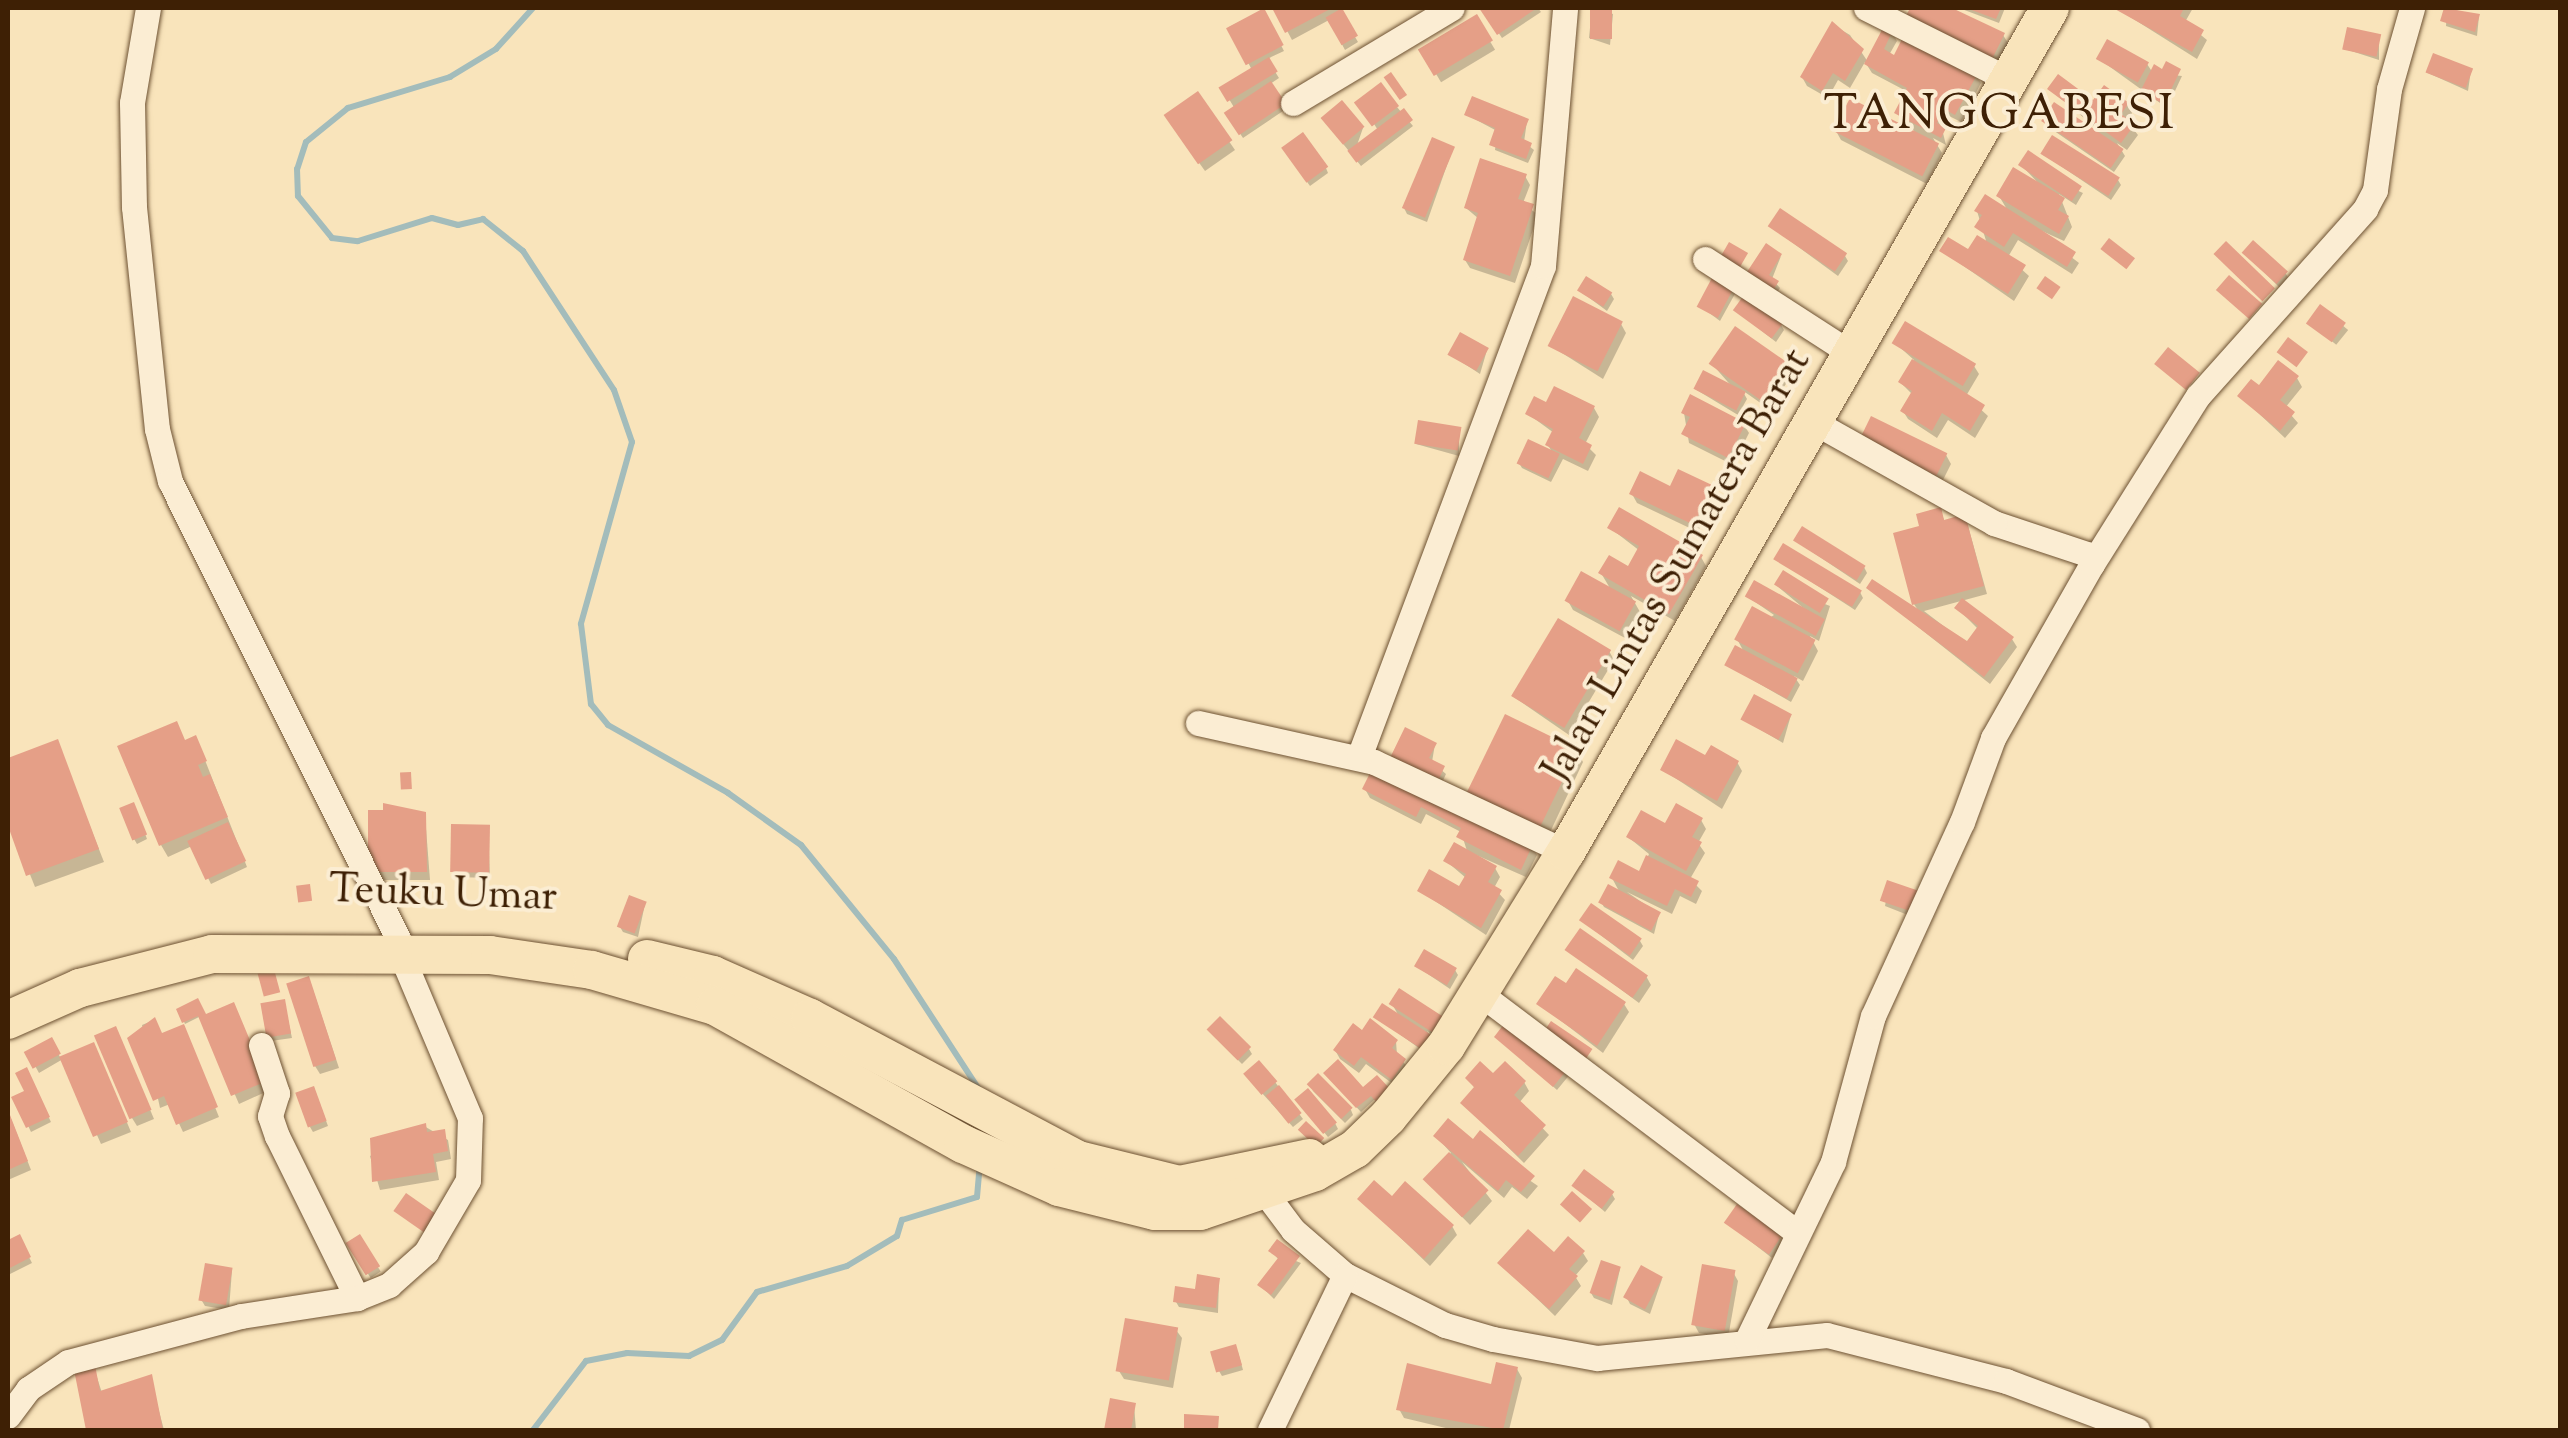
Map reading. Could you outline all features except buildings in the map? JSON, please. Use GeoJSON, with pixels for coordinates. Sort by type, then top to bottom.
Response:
{"type":"FeatureCollection","features":[{"type":"Feature","properties":{"kind":"highway","name":"Jalan Lintas Sumatera Barat"},"geometry":{"type":"LineString","coordinates":[[1068,1174],[1155,1211],[1216,1209],[1266,1194],[1355,1149],[1414,1092],[1566,852],[2050,8]]}},
{"type":"Feature","properties":{"kind":"highway","name":"Teuku Umar"},"geometry":{"type":"LineString","coordinates":[[8,998],[71,970],[206,935],[400,947]]}},
{"type":"Feature","properties":{"kind":"highway","name":"Teuku Umar"},"geometry":{"type":"LineString","coordinates":[[490,944],[715,1006],[963,1144],[1068,1174]]}},
{"type":"Feature","properties":{"kind":"highway","name":"Teuku Umar"},"geometry":{"type":"LineString","coordinates":[[8,1020],[80,988],[212,954],[490,944],[713,975],[810,1018],[978,1108],[1068,1174]]}},
{"type":"Feature","properties":{"kind":"highway"},"geometry":{"type":"LineString","coordinates":[[1068,1174],[1179,1185],[1355,1149]]}},
{"type":"Feature","properties":{"kind":"street"},"geometry":{"type":"LineString","coordinates":[[8,1416],[28,1389],[82,1358],[242,1316],[356,1298],[389,1285],[426,1252],[456,1210],[472,1163],[470,1118],[400,947],[170,480],[157,428],[134,207],[132,102],[148,8]]}},
{"type":"Feature","properties":{"kind":"street"},"geometry":{"type":"LineString","coordinates":[[1293,103],[1452,8]]}},
{"type":"Feature","properties":{"kind":"street"},"geometry":{"type":"LineString","coordinates":[[1359,757],[1543,266],[1564,8]]}},
{"type":"Feature","properties":{"kind":"street"},"geometry":{"type":"LineString","coordinates":[[1866,8],[2008,79]]}},
{"type":"Feature","properties":{"kind":"street"},"geometry":{"type":"LineString","coordinates":[[1747,1340],[1836,1152],[1873,1016],[1958,832],[1993,738],[2092,564],[2198,396],[2365,209],[2374,190],[2389,89],[2412,8]]}},
{"type":"Feature","properties":{"kind":"street"},"geometry":{"type":"LineString","coordinates":[[1705,259],[1852,354]]}},
{"type":"Feature","properties":{"kind":"street"},"geometry":{"type":"LineString","coordinates":[[1812,422],[1994,523],[2087,554],[2092,564]]}},
{"type":"Feature","properties":{"kind":"street"},"geometry":{"type":"LineString","coordinates":[[1198,723],[1359,757],[1566,852]]}},
{"type":"Feature","properties":{"kind":"street"},"geometry":{"type":"LineString","coordinates":[[1478,992],[1798,1232]]}},
{"type":"Feature","properties":{"kind":"street"},"geometry":{"type":"LineString","coordinates":[[261,1045],[277,1093],[270,1116],[356,1298]]}},
{"type":"Feature","properties":{"kind":"street"},"geometry":{"type":"LineString","coordinates":[[1266,1194],[1293,1230],[1345,1275],[1445,1325],[1546,1351],[1635,1357],[1798,1334],[1845,1339],[2006,1381],[2136,1430]]}},
{"type":"Feature","properties":{"kind":"street"},"geometry":{"type":"LineString","coordinates":[[1270,1430],[1345,1275]]}},
{"type":"Feature","properties":{"kind":"waterway"},"geometry":{"type":"LineString","coordinates":[[533,8],[496,49],[450,77],[348,108],[306,142],[297,169],[298,196],[332,238],[358,241],[432,218],[458,225],[483,219],[523,251],[614,390],[632,442],[581,624],[591,704],[608,725],[728,793],[801,845],[894,959],[980,1091]]}},
{"type":"Feature","properties":{"kind":"waterway"},"geometry":{"type":"LineString","coordinates":[[533,1430],[586,1361],[627,1353],[689,1356],[722,1340],[757,1292],[847,1266],[897,1236],[902,1220],[977,1197],[980,1163]]}},
{"type":"Feature","properties":{"kind":"district","name":"TANGGABESI"},"geometry":{"type":"Point","coordinates":[2000,117]}}]}
